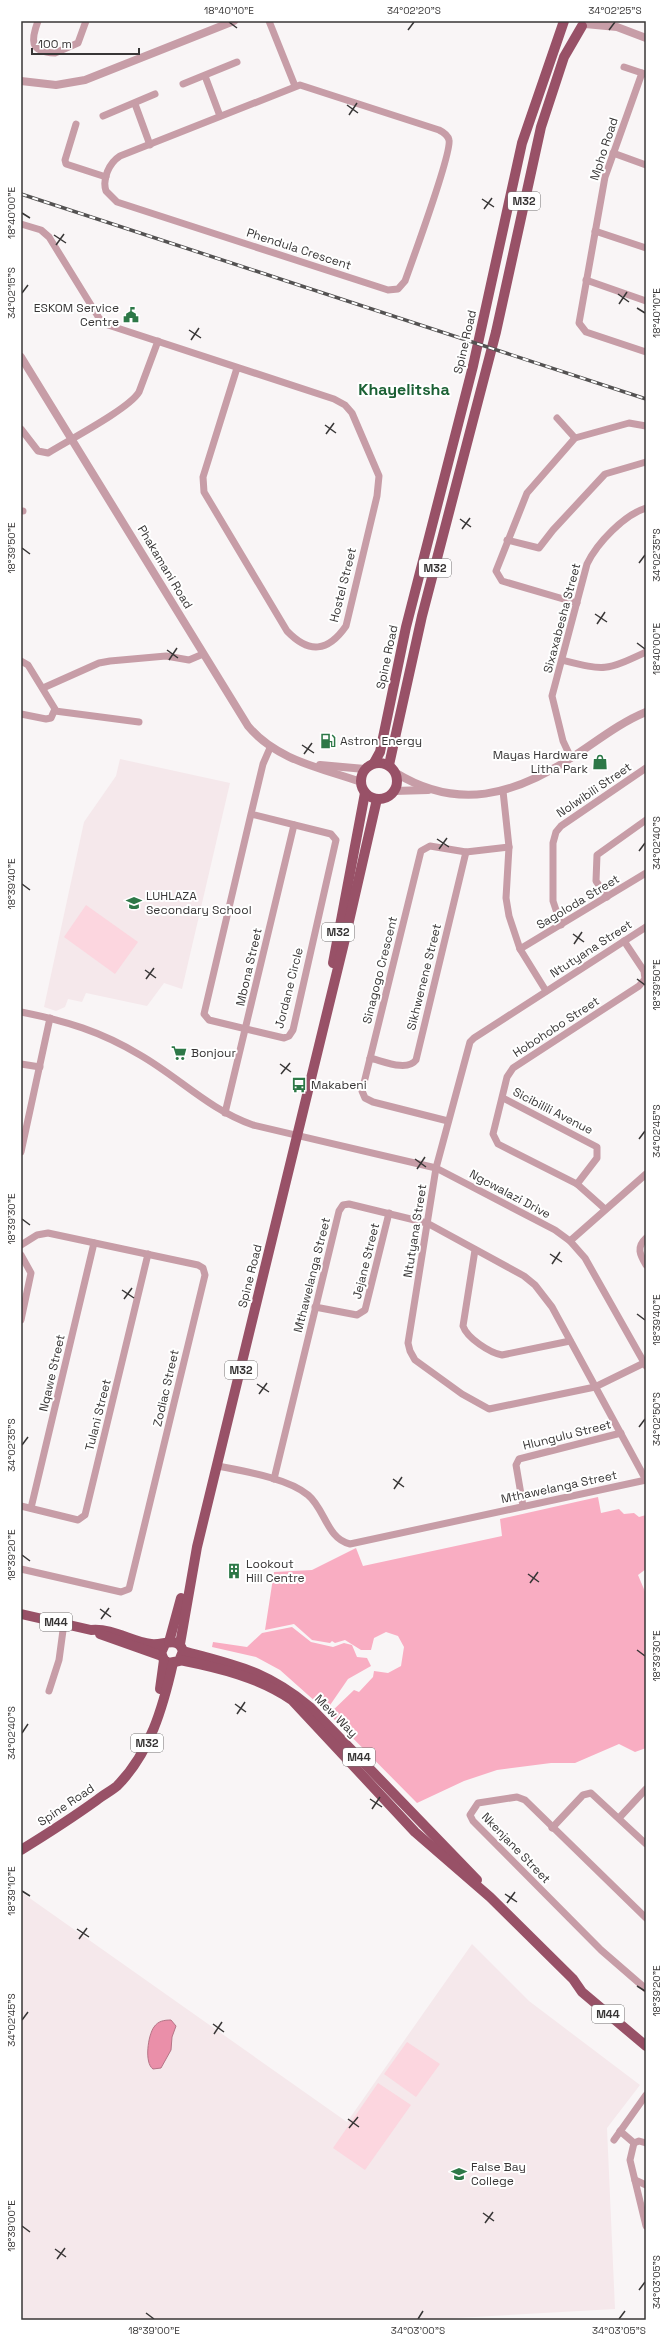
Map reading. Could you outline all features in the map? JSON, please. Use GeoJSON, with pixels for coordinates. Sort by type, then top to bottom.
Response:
{"type":"FeatureCollection","features":[{"type":"Feature","properties":{"kind":"main road","name":"Spine Road"},"geometry":{"type":"LineString","coordinates":[[361,782],[369,766],[380,752],[406,627],[474,366],[526,130],[559,39],[564,21],[572,26],[584,23]]}},
{"type":"Feature","properties":{"kind":"main road","name":"Spine Road"},"geometry":{"type":"LineString","coordinates":[[389,765],[422,616],[496,332],[541,127],[564,57],[584,23]]}},
{"type":"Feature","properties":{"kind":"main road"},"geometry":{"type":"LineString","coordinates":[[361,782],[366,793],[377,799],[385,798],[394,791],[397,782],[396,774],[389,765],[380,762],[369,766]]}},
{"type":"Feature","properties":{"kind":"main road","name":"Spine Road"},"geometry":{"type":"LineString","coordinates":[[326,1011],[337,939],[366,793]]}},
{"type":"Feature","properties":{"kind":"main road","name":"Spine Road"},"geometry":{"type":"LineString","coordinates":[[21,1850],[71,1819],[116,1787],[134,1764],[150,1738],[161,1709],[197,1547],[218,1466],[296,1134],[344,943],[377,799]]}},
{"type":"Feature","properties":{"kind":"main road","name":"Spine Road"},"geometry":{"type":"LineString","coordinates":[[167,1643],[191,1560],[197,1547]]}},
{"type":"Feature","properties":{"kind":"main road","name":"Mew Way"},"geometry":{"type":"LineString","coordinates":[[21,1614],[92,1630],[126,1645],[240,1674],[267,1684],[278,1691],[310,1718],[378,1795],[432,1848],[490,1898],[572,1979],[586,1995],[646,2046]]}},
{"type":"Feature","properties":{"kind":"main road","name":"Mew Way"},"geometry":{"type":"LineString","coordinates":[[92,1630],[103,1629],[145,1643],[167,1643],[174,1656]]}},
{"type":"Feature","properties":{"kind":"main road","name":"M32"},"geometry":{"type":"LineString","coordinates":[[167,1643],[162,1650],[174,1656]]}},
{"type":"Feature","properties":{"kind":"main road","name":"Mew Way"},"geometry":{"type":"LineString","coordinates":[[174,1656],[234,1664],[270,1678],[284,1686],[310,1707],[436,1836],[478,1881],[490,1898]]}},
{"type":"Feature","properties":{"kind":"main road"},"geometry":{"type":"LineString","coordinates":[[338,1736],[354,1759],[378,1786],[380,1792],[378,1795],[392,1801],[422,1830],[436,1836]]}},
{"type":"Feature","properties":{"kind":"main road","name":"Mew Way"},"geometry":{"type":"LineString","coordinates":[[572,1979],[588,1988],[646,2038]]}},
{"type":"Feature","properties":{"kind":"street"},"geometry":{"type":"LineString","coordinates":[[38,21],[32,39],[33,44],[37,48],[55,53],[78,43],[86,21]]}},
{"type":"Feature","properties":{"kind":"street"},"geometry":{"type":"LineString","coordinates":[[21,81],[56,85],[85,80],[234,21]]}},
{"type":"Feature","properties":{"kind":"street"},"geometry":{"type":"LineString","coordinates":[[76,124],[65,160],[66,164],[106,177],[111,164],[117,158],[295,86],[269,21]]}},
{"type":"Feature","properties":{"kind":"street"},"geometry":{"type":"LineString","coordinates":[[609,21],[617,27]]}},
{"type":"Feature","properties":{"kind":"street"},"geometry":{"type":"LineString","coordinates":[[584,23],[617,27],[646,38]]}},
{"type":"Feature","properties":{"kind":"street"},"geometry":{"type":"LineString","coordinates":[[183,84],[237,62]]}},
{"type":"Feature","properties":{"kind":"street"},"geometry":{"type":"LineString","coordinates":[[624,67],[644,74]]}},
{"type":"Feature","properties":{"kind":"street","name":"Mpho Road"},"geometry":{"type":"LineString","coordinates":[[644,74],[605,177],[579,323],[581,328],[586,332],[646,352]]}},
{"type":"Feature","properties":{"kind":"street"},"geometry":{"type":"LineString","coordinates":[[205,76],[220,116]]}},
{"type":"Feature","properties":{"kind":"street","name":"Phendula Crescent"},"geometry":{"type":"LineString","coordinates":[[106,177],[106,192],[117,202],[381,288],[398,289],[405,281],[441,174],[449,144],[448,136],[439,130],[321,90],[295,86]]}},
{"type":"Feature","properties":{"kind":"street"},"geometry":{"type":"LineString","coordinates":[[104,116],[135,104],[155,94]]}},
{"type":"Feature","properties":{"kind":"street"},"geometry":{"type":"LineString","coordinates":[[135,104],[150,145]]}},
{"type":"Feature","properties":{"kind":"street"},"geometry":{"type":"LineString","coordinates":[[613,153],[646,165]]}},
{"type":"Feature","properties":{"kind":"street","name":"Hostel Street"},"geometry":{"type":"LineString","coordinates":[[21,224],[41,230],[49,237],[101,321],[237,368],[334,399],[345,405],[352,413],[379,476],[377,496],[346,626],[337,639],[325,646],[313,647],[301,643],[287,631],[204,492],[203,477],[237,368]]}},
{"type":"Feature","properties":{"kind":"street"},"geometry":{"type":"LineString","coordinates":[[595,231],[646,248]]}},
{"type":"Feature","properties":{"kind":"street"},"geometry":{"type":"LineString","coordinates":[[586,280],[646,301]]}},
{"type":"Feature","properties":{"kind":"street"},"geometry":{"type":"LineString","coordinates":[[21,429],[36,449],[44,453],[72,438],[136,398],[158,341]]}},
{"type":"Feature","properties":{"kind":"street","name":"Phakamani Road"},"geometry":{"type":"LineString","coordinates":[[21,357],[203,654],[248,726],[258,739],[270,748],[361,782]]}},
{"type":"Feature","properties":{"kind":"street"},"geometry":{"type":"LineString","coordinates":[[557,418],[575,438]]}},
{"type":"Feature","properties":{"kind":"street"},"geometry":{"type":"LineString","coordinates":[[577,603],[502,581],[496,571],[507,540],[526,493],[575,438],[629,423],[646,426]]}},
{"type":"Feature","properties":{"kind":"street"},"geometry":{"type":"LineString","coordinates":[[507,540],[539,548],[553,530],[605,474],[646,462]]}},
{"type":"Feature","properties":{"kind":"street","name":"Sixaxabesha Street"},"geometry":{"type":"LineString","coordinates":[[571,758],[563,741],[552,696],[591,556],[624,518],[646,508]]}},
{"type":"Feature","properties":{"kind":"street"},"geometry":{"type":"LineString","coordinates":[[562,660],[604,669],[613,668],[646,652]]}},
{"type":"Feature","properties":{"kind":"street"},"geometry":{"type":"LineString","coordinates":[[43,688],[99,663],[166,656],[189,660],[203,654]]}},
{"type":"Feature","properties":{"kind":"street"},"geometry":{"type":"LineString","coordinates":[[21,661],[24,661],[28,665],[53,704],[55,712]]}},
{"type":"Feature","properties":{"kind":"street"},"geometry":{"type":"LineString","coordinates":[[21,714],[46,719],[50,718],[55,712]]}},
{"type":"Feature","properties":{"kind":"street"},"geometry":{"type":"LineString","coordinates":[[55,712],[139,722]]}},
{"type":"Feature","properties":{"kind":"street"},"geometry":{"type":"LineString","coordinates":[[394,791],[429,790],[465,795],[503,791],[528,782],[571,758],[609,732],[646,712]]}},
{"type":"Feature","properties":{"kind":"street","name":"Jordane Circle"},"geometry":{"type":"LineString","coordinates":[[250,814],[331,834],[335,837],[336,843],[292,1033],[284,1038],[209,1020],[204,1014],[250,814],[263,764],[270,748]]}},
{"type":"Feature","properties":{"kind":"street","name":"Phakamani Road"},"geometry":{"type":"LineString","coordinates":[[311,764],[369,766]]}},
{"type":"Feature","properties":{"kind":"street","name":"Nolwibili Street"},"geometry":{"type":"LineString","coordinates":[[561,925],[553,902],[553,843],[556,832],[561,826],[646,768]]}},
{"type":"Feature","properties":{"kind":"street"},"geometry":{"type":"LineString","coordinates":[[396,774],[429,790]]}},
{"type":"Feature","properties":{"kind":"street"},"geometry":{"type":"LineString","coordinates":[[503,791],[509,847],[506,898],[508,916],[520,949],[546,992]]}},
{"type":"Feature","properties":{"kind":"street"},"geometry":{"type":"LineString","coordinates":[[607,897],[596,881],[597,855],[646,820]]}},
{"type":"Feature","properties":{"kind":"street","name":"Mbona Street"},"geometry":{"type":"LineString","coordinates":[[225,1113],[294,825]]}},
{"type":"Feature","properties":{"kind":"street","name":"Sinagogo Crescent"},"geometry":{"type":"LineString","coordinates":[[448,1121],[367,1100],[362,1091],[420,854],[424,848],[430,846],[466,852],[509,847]]}},
{"type":"Feature","properties":{"kind":"street","name":"Sikhwenene Street"},"geometry":{"type":"LineString","coordinates":[[370,1058],[405,1066],[416,1060],[466,852]]}},
{"type":"Feature","properties":{"kind":"street","name":"Sagoloda Street"},"geometry":{"type":"LineString","coordinates":[[520,949],[646,872]]}},
{"type":"Feature","properties":{"kind":"street","name":"Ntutyana Street"},"geometry":{"type":"LineString","coordinates":[[645,1364],[595,1387],[489,1409],[462,1394],[415,1360],[408,1343],[436,1168],[470,1042],[646,927]]}},
{"type":"Feature","properties":{"kind":"street","name":"Hobohobo Street"},"geometry":{"type":"LineString","coordinates":[[605,1209],[578,1184],[495,1141],[493,1134],[508,1077],[513,1068],[639,986],[645,980],[644,971],[624,941]]}},
{"type":"Feature","properties":{"kind":"street","name":"Ngcwalazi Drive"},"geometry":{"type":"LineString","coordinates":[[21,1012],[75,1024],[105,1036],[142,1055],[203,1100],[225,1113],[254,1125],[436,1168],[532,1216],[570,1241],[585,1258],[595,1273],[645,1364]]}},
{"type":"Feature","properties":{"kind":"street"},"geometry":{"type":"LineString","coordinates":[[21,1152],[50,1018]]}},
{"type":"Feature","properties":{"kind":"street"},"geometry":{"type":"LineString","coordinates":[[21,1064],[40,1068]]}},
{"type":"Feature","properties":{"kind":"street","name":"Sicibilili Avenue"},"geometry":{"type":"LineString","coordinates":[[503,1098],[597,1147],[597,1158],[578,1184]]}},
{"type":"Feature","properties":{"kind":"street"},"geometry":{"type":"LineString","coordinates":[[570,1241],[646,1174]]}},
{"type":"Feature","properties":{"kind":"street","name":"Mthawelanga Street"},"geometry":{"type":"LineString","coordinates":[[218,1466],[275,1476],[308,1495],[316,1503],[338,1539],[350,1544],[646,1480],[552,1307],[535,1285],[524,1276],[427,1223],[349,1204],[340,1208],[275,1476]]}},
{"type":"Feature","properties":{"kind":"street","name":"Jejane Street"},"geometry":{"type":"LineString","coordinates":[[315,1307],[357,1315],[365,1310],[389,1213]]}},
{"type":"Feature","properties":{"kind":"street","name":"Zodiac Street"},"geometry":{"type":"LineString","coordinates":[[21,1246],[36,1235],[48,1233],[198,1265],[203,1268],[205,1275],[131,1585],[127,1591],[121,1592],[21,1569]]}},
{"type":"Feature","properties":{"kind":"street"},"geometry":{"type":"LineString","coordinates":[[646,1238],[641,1245],[640,1251],[646,1265]]}},
{"type":"Feature","properties":{"kind":"street","name":"Nqawe Street"},"geometry":{"type":"LineString","coordinates":[[30,1508],[94,1243]]}},
{"type":"Feature","properties":{"kind":"street"},"geometry":{"type":"LineString","coordinates":[[475,1250],[463,1326],[467,1334],[491,1352],[502,1355],[570,1341]]}},
{"type":"Feature","properties":{"kind":"street","name":"Tulani Street"},"geometry":{"type":"LineString","coordinates":[[21,1506],[78,1520],[85,1515],[148,1254]]}},
{"type":"Feature","properties":{"kind":"street"},"geometry":{"type":"LineString","coordinates":[[21,1255],[31,1273],[21,1320]]}},
{"type":"Feature","properties":{"kind":"street","name":"Hlungulu Street"},"geometry":{"type":"LineString","coordinates":[[523,1506],[516,1465],[520,1458],[621,1433]]}},
{"type":"Feature","properties":{"kind":"street"},"geometry":{"type":"LineString","coordinates":[[49,1691],[58,1665],[64,1623]]}},
{"type":"Feature","properties":{"kind":"street"},"geometry":{"type":"LineString","coordinates":[[619,1818],[646,1789]]}},
{"type":"Feature","properties":{"kind":"street"},"geometry":{"type":"LineString","coordinates":[[552,1828],[588,1793],[594,1794],[646,1844]]}},
{"type":"Feature","properties":{"kind":"street","name":"Nkenjane Street"},"geometry":{"type":"LineString","coordinates":[[646,1918],[525,1800],[517,1798],[478,1803],[470,1815],[601,1950],[646,1989]]}},
{"type":"Feature","properties":{"kind":"street"},"geometry":{"type":"LineString","coordinates":[[614,2140],[645,2097]]}},
{"type":"Feature","properties":{"kind":"street"},"geometry":{"type":"LineString","coordinates":[[620,2130],[634,2143]]}},
{"type":"Feature","properties":{"kind":"street"},"geometry":{"type":"LineString","coordinates":[[634,2143],[639,2141],[646,2143]]}},
{"type":"Feature","properties":{"kind":"street"},"geometry":{"type":"LineString","coordinates":[[634,2143],[630,2158],[646,2226]]}},
{"type":"Feature","properties":{"kind":"street"},"geometry":{"type":"LineString","coordinates":[[635,2180],[646,2185]]}},
{"type":"Feature","properties":{"kind":"shaded area","name":"LUHLAZA Secondary School"},"geometry":{"type":"Polygon","coordinates":[[[120,759],[230,783],[182,989],[164,983],[147,1006],[86,993],[82,1002],[68,999],[65,1007],[56,1011],[44,1007],[84,822],[116,776],[120,759]]]}},
{"type":"Feature","properties":{"kind":"shaded area"},"geometry":{"type":"Polygon","coordinates":[[[86,905],[138,942],[115,974],[64,937],[86,905]]]}},
{"type":"Feature","properties":{"kind":"shaded area"},"geometry":{"type":"Polygon","coordinates":[[[598,1497],[601,1513],[619,1509],[624,1514],[634,1513],[639,1517],[646,1515],[646,1569],[638,1575],[646,1594],[646,1748],[635,1752],[619,1744],[575,1763],[551,1763],[497,1770],[464,1781],[417,1803],[329,1714],[354,1690],[359,1692],[373,1677],[374,1671],[388,1673],[401,1666],[404,1647],[398,1636],[386,1632],[374,1638],[371,1650],[361,1650],[345,1640],[335,1643],[332,1641],[330,1643],[312,1640],[294,1624],[265,1630],[274,1572],[312,1570],[356,1548],[363,1566],[502,1536],[500,1519],[598,1497]]]}},
{"type":"Feature","properties":{"kind":"shaded area"},"geometry":{"type":"Polygon","coordinates":[[[292,1627],[311,1642],[333,1647],[344,1643],[352,1645],[357,1657],[367,1658],[371,1666],[348,1679],[326,1711],[280,1670],[256,1657],[212,1647],[213,1642],[247,1647],[262,1633],[292,1627]]]}},
{"type":"Feature","properties":{"kind":"shaded area"},"geometry":{"type":"Polygon","coordinates":[[[21,1892],[347,2122],[472,1944],[529,2001],[640,2085],[607,2128],[615,2309],[420,2320],[21,2320],[21,1892]]]}},
{"type":"Feature","properties":{"kind":"shaded area"},"geometry":{"type":"Polygon","coordinates":[[[171,2020],[176,2026],[172,2037],[171,2050],[161,2068],[153,2069],[150,2066],[148,2055],[150,2036],[159,2022],[171,2020]]]}},
{"type":"Feature","properties":{"kind":"shaded area"},"geometry":{"type":"Polygon","coordinates":[[[407,2042],[440,2064],[416,2097],[384,2074],[407,2042]]]}},
{"type":"Feature","properties":{"kind":"shaded area"},"geometry":{"type":"Polygon","coordinates":[[[378,2083],[411,2105],[365,2170],[333,2148],[378,2083]]]}},
{"type":"Feature","properties":{"kind":"railway"},"geometry":{"type":"LineString","coordinates":[[21,194],[646,399]]}},
{"type":"Feature","properties":{"kind":"place","name":"ESKOM Service Centre"},"geometry":{"type":"Point","coordinates":[131,315]}},
{"type":"Feature","properties":{"kind":"place","name":"Astron Energy"},"geometry":{"type":"Point","coordinates":[328,741]}},
{"type":"Feature","properties":{"kind":"place","name":"Mayas Hardware Litha Park"},"geometry":{"type":"Point","coordinates":[600,762]}},
{"type":"Feature","properties":{"kind":"place","name":"LUHLAZA Secondary School"},"geometry":{"type":"Point","coordinates":[134,903]}},
{"type":"Feature","properties":{"kind":"place","name":"Bonjour"},"geometry":{"type":"Point","coordinates":[179,1053]}},
{"type":"Feature","properties":{"kind":"place","name":"Makabeni"},"geometry":{"type":"Point","coordinates":[299,1085]}},
{"type":"Feature","properties":{"kind":"place","name":"Lookout Hill Centre"},"geometry":{"type":"Point","coordinates":[234,1571]}},
{"type":"Feature","properties":{"kind":"place","name":"False Bay College"},"geometry":{"type":"Point","coordinates":[459,2174]}},
{"type":"Feature","properties":{"kind":"district","name":"Khayelitsha"},"geometry":{"type":"Point","coordinates":[404,389]}}]}
